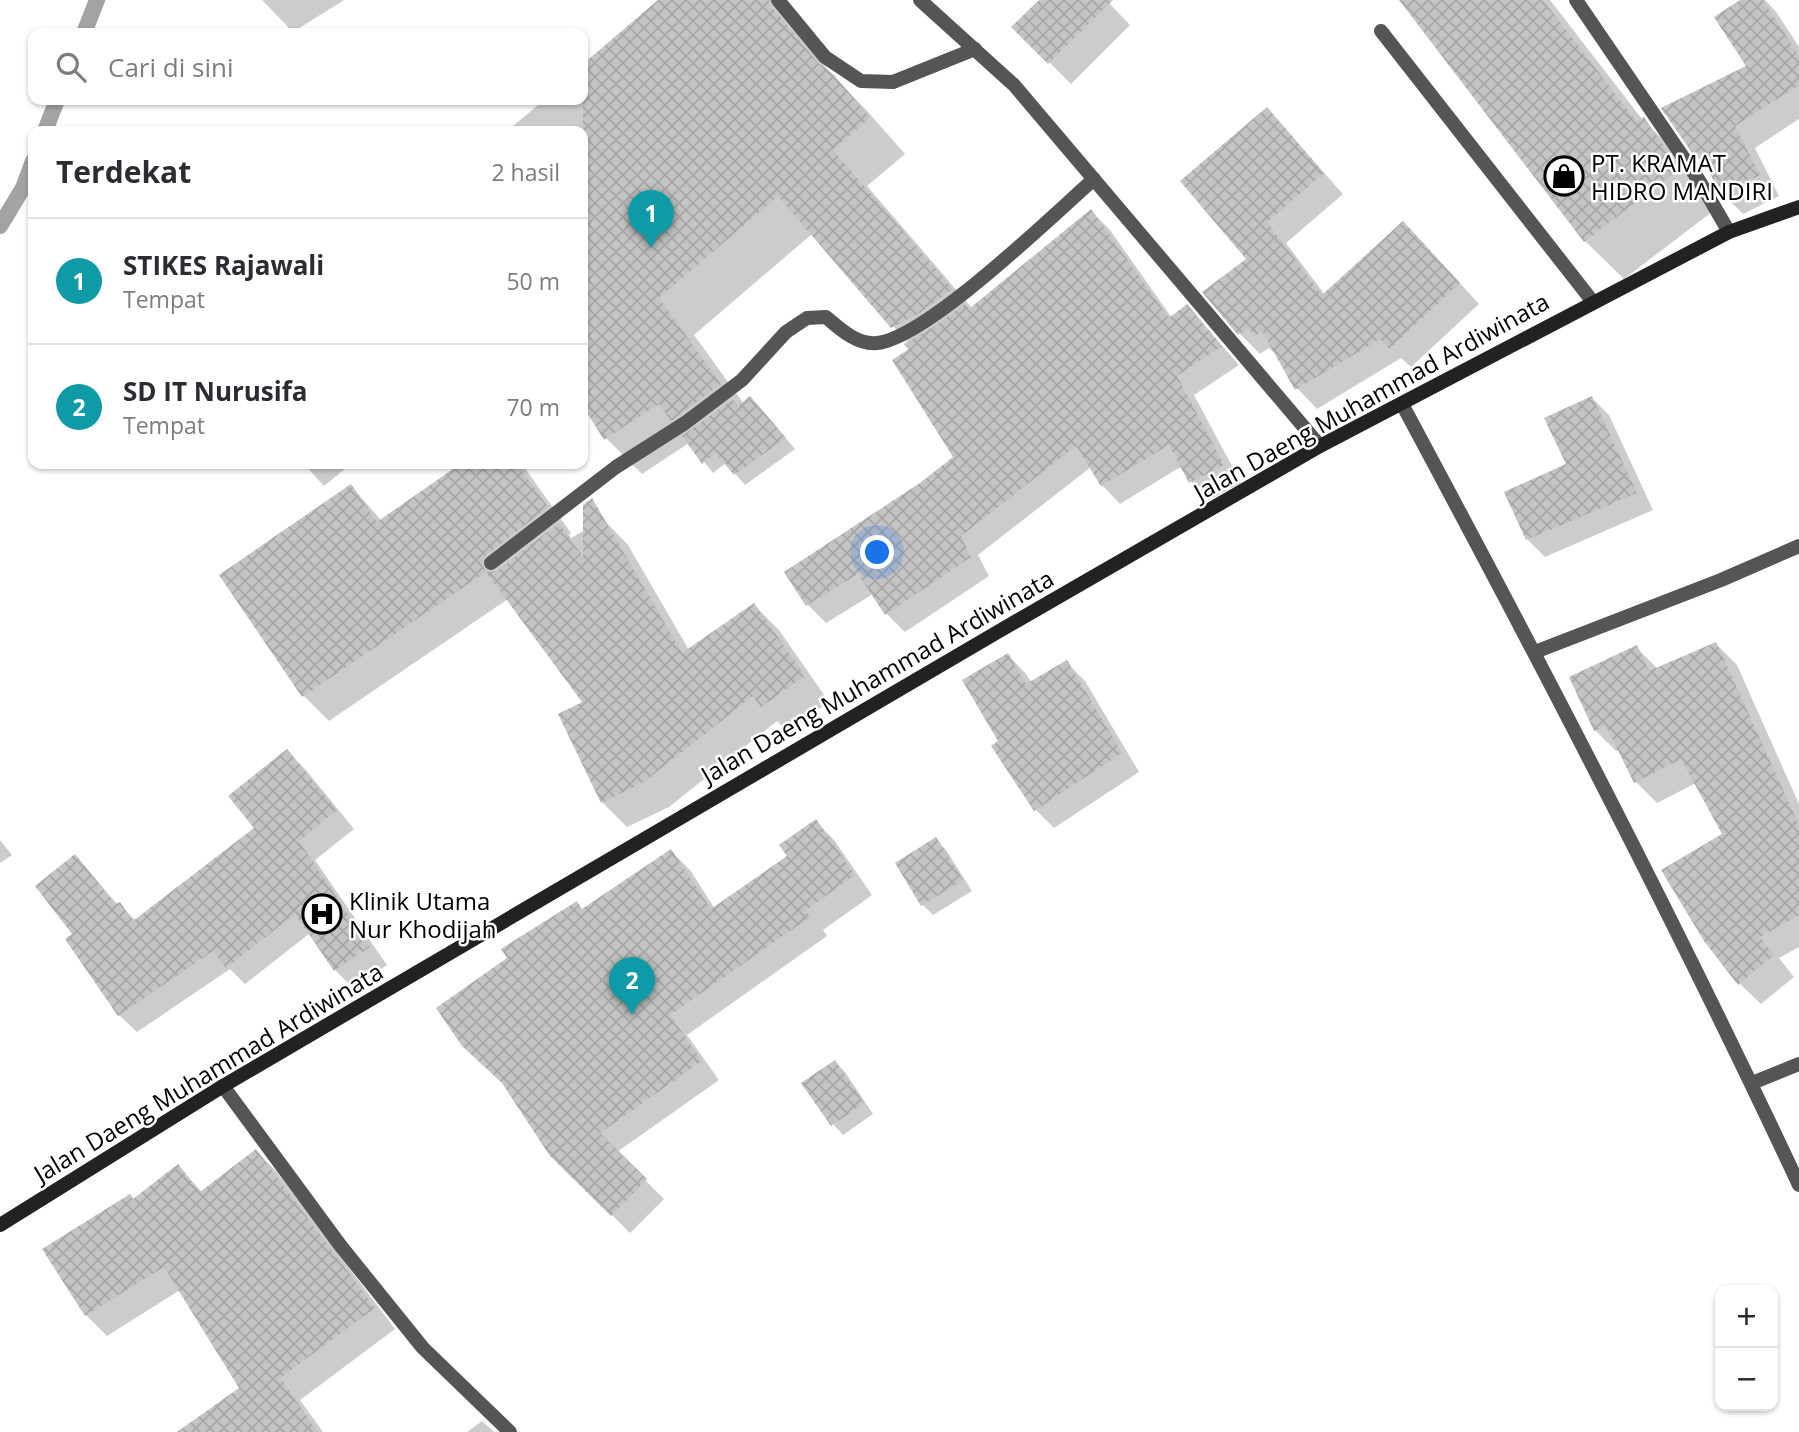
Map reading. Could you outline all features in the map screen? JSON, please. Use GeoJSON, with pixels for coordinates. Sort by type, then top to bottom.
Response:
{"type":"FeatureCollection","features":[{"type":"Feature","properties":{"kind":"main road","name":"Jalan Daeng Muhammad Ardiwinata"},"geometry":{"type":"LineString","coordinates":[[0,1225],[223,1086],[1320,446],[1729,232],[1799,207]]}},
{"type":"Feature","properties":{"kind":"street"},"geometry":{"type":"LineString","coordinates":[[778,0],[825,57],[861,80],[893,82],[975,48]]}},
{"type":"Feature","properties":{"kind":"street"},"geometry":{"type":"LineString","coordinates":[[920,0],[1014,85],[1320,446]]}},
{"type":"Feature","properties":{"kind":"street"},"geometry":{"type":"LineString","coordinates":[[1576,0],[1700,182],[1729,232]]}},
{"type":"Feature","properties":{"kind":"street"},"geometry":{"type":"LineString","coordinates":[[1381,31],[1593,302]]}},
{"type":"Feature","properties":{"kind":"street"},"geometry":{"type":"LineString","coordinates":[[491,563],[616,467],[685,423],[742,380],[786,332],[807,318],[826,317],[851,337],[876,343],[909,331],[973,285],[1094,179]]}},
{"type":"Feature","properties":{"kind":"street"},"geometry":{"type":"LineString","coordinates":[[1402,404],[1535,652],[1752,1083],[1799,1185]]}},
{"type":"Feature","properties":{"kind":"street"},"geometry":{"type":"LineString","coordinates":[[1535,652],[1721,580],[1799,546]]}},
{"type":"Feature","properties":{"kind":"street"},"geometry":{"type":"LineString","coordinates":[[1752,1083],[1799,1064]]}},
{"type":"Feature","properties":{"kind":"street"},"geometry":{"type":"LineString","coordinates":[[223,1086],[340,1245],[423,1348],[510,1432]]}},
{"type":"Feature","properties":{"kind":"building"},"geometry":{"type":"Polygon","coordinates":[[[658,0],[769,0],[771,6],[818,63],[833,74],[870,117],[833,150],[953,289],[921,312],[891,328],[778,196],[659,298],[721,384],[671,421],[659,404],[604,440],[588,414],[588,126],[583,126],[583,105],[588,105],[588,60],[658,0]]]}},
{"type":"Feature","properties":{"kind":"building"},"geometry":{"type":"Polygon","coordinates":[[[1039,0],[1113,0],[1048,64],[1011,27],[1039,0]]]}},
{"type":"Feature","properties":{"kind":"building"},"geometry":{"type":"Polygon","coordinates":[[[1399,0],[1543,0],[1636,121],[1644,117],[1679,169],[1584,242],[1399,0]]]}},
{"type":"Feature","properties":{"kind":"building"},"geometry":{"type":"Polygon","coordinates":[[[1740,0],[1763,0],[1799,56],[1799,85],[1735,126],[1760,175],[1720,194],[1700,153],[1695,157],[1661,108],[1746,66],[1714,17],[1740,0]]]}},
{"type":"Feature","properties":{"kind":"building"},"geometry":{"type":"Polygon","coordinates":[[[1267,107],[1324,173],[1267,222],[1322,295],[1403,221],[1460,283],[1389,349],[1380,339],[1295,390],[1262,331],[1255,336],[1249,328],[1238,335],[1202,292],[1246,259],[1180,181],[1267,107]]]}},
{"type":"Feature","properties":{"kind":"building"},"geometry":{"type":"Polygon","coordinates":[[[1091,209],[1169,318],[1187,304],[1222,346],[1177,376],[1224,465],[1189,483],[1169,445],[1101,486],[1076,446],[961,536],[971,557],[885,615],[858,574],[806,606],[784,572],[920,483],[953,457],[892,360],[909,349],[904,344],[965,304],[969,309],[1091,209]]]}},
{"type":"Feature","properties":{"kind":"building"},"geometry":{"type":"Polygon","coordinates":[[[750,396],[786,438],[734,475],[716,453],[702,464],[682,436],[733,399],[738,406],[750,396]]]}},
{"type":"Feature","properties":{"kind":"building"},"geometry":{"type":"Polygon","coordinates":[[[1592,396],[1637,493],[1526,540],[1504,492],[1566,464],[1544,418],[1592,396]]]}},
{"type":"Feature","properties":{"kind":"building"},"geometry":{"type":"Polygon","coordinates":[[[453,469],[521,469],[548,507],[485,556],[482,565],[487,572],[497,571],[559,523],[583,557],[583,505],[592,498],[682,653],[754,603],[805,676],[761,707],[753,696],[644,782],[601,803],[558,714],[582,702],[486,572],[302,697],[219,575],[351,484],[377,522],[453,469]]]}},
{"type":"Feature","properties":{"kind":"building"},"geometry":{"type":"Polygon","coordinates":[[[1716,642],[1799,825],[1799,915],[1760,937],[1774,955],[1738,985],[1704,941],[1661,870],[1722,834],[1681,759],[1634,783],[1606,726],[1594,731],[1569,677],[1637,645],[1649,671],[1716,642]]]}},
{"type":"Feature","properties":{"kind":"building"},"geometry":{"type":"Polygon","coordinates":[[[1008,653],[1026,684],[1067,660],[1122,753],[1034,811],[991,746],[998,741],[962,680],[1008,653]]]}},
{"type":"Feature","properties":{"kind":"building"},"geometry":{"type":"Polygon","coordinates":[[[287,749],[337,810],[299,841],[370,947],[334,971],[295,914],[226,968],[213,951],[118,1016],[65,939],[72,934],[35,886],[75,854],[116,904],[120,902],[133,921],[254,828],[228,796],[287,749]]]}},
{"type":"Feature","properties":{"kind":"building"},"geometry":{"type":"Polygon","coordinates":[[[816,819],[855,875],[806,910],[810,917],[670,1015],[702,1061],[600,1133],[647,1179],[611,1216],[550,1156],[502,1083],[462,1046],[436,1008],[507,958],[501,949],[577,901],[582,909],[671,849],[711,909],[787,856],[779,845],[816,819]]]}},
{"type":"Feature","properties":{"kind":"building"},"geometry":{"type":"Polygon","coordinates":[[[936,837],[963,880],[921,906],[895,863],[936,837]]]}},
{"type":"Feature","properties":{"kind":"building"},"geometry":{"type":"Polygon","coordinates":[[[835,1060],[864,1103],[831,1126],[801,1083],[835,1060]]]}},
{"type":"Feature","properties":{"kind":"building"},"geometry":{"type":"Polygon","coordinates":[[[256,1149],[375,1308],[280,1378],[318,1432],[177,1432],[239,1388],[164,1267],[85,1316],[42,1249],[130,1194],[133,1199],[178,1164],[200,1192],[256,1149]]]}},
{"type":"Feature","properties":{"kind":"waterway"},"geometry":{"type":"LineString","coordinates":[[86,28],[97,0]]}},
{"type":"Feature","properties":{"kind":"waterway"},"geometry":{"type":"LineString","coordinates":[[47,126],[55,105]]}},
{"type":"Feature","properties":{"kind":"waterway"},"geometry":{"type":"LineString","coordinates":[[0,226],[28,174]]}},
{"type":"Feature","properties":{"kind":"place","name":"PT. KRAMAT HIDRO MANDIRI"},"geometry":{"type":"Point","coordinates":[1564,176]}},
{"type":"Feature","properties":{"kind":"place","name":"STIKES Rajawali"},"geometry":{"type":"Point","coordinates":[651,248]}},
{"type":"Feature","properties":{"kind":"place","name":"Klinik Utama Nur Khodijah"},"geometry":{"type":"Point","coordinates":[322,914]}},
{"type":"Feature","properties":{"kind":"place","name":"SD IT Nurusifa"},"geometry":{"type":"Point","coordinates":[632,1015]}}]}
